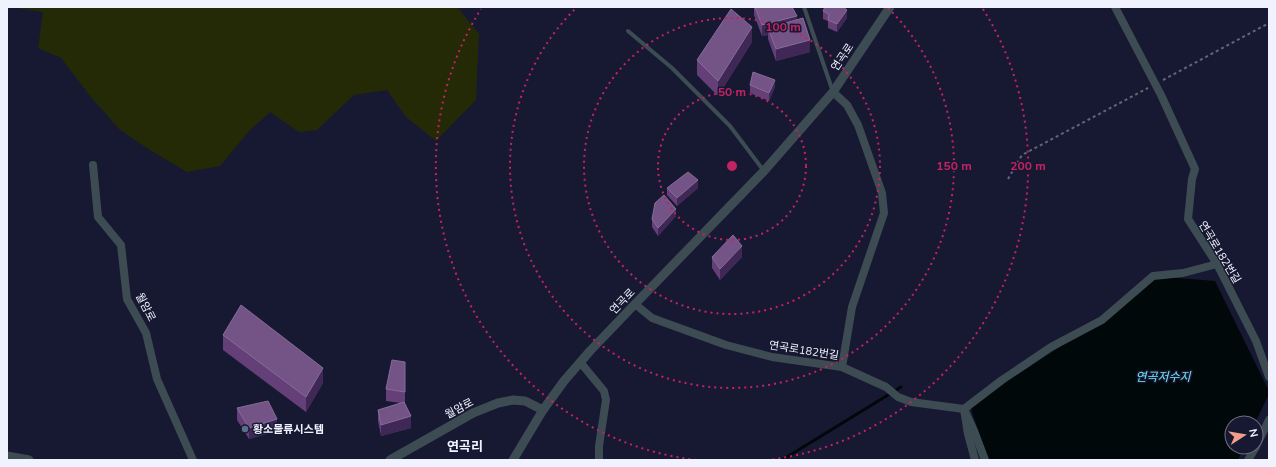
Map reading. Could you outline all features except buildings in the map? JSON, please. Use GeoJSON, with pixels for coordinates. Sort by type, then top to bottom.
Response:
{"type":"FeatureCollection","features":[{"type":"Feature","properties":{"kind":"street","name":"연곡로182번길"},"geometry":{"type":"LineString","coordinates":[[1115,7],[1196,168],[1192,179],[1188,219],[1217,264],[1256,341],[1269,378]]}},
{"type":"Feature","properties":{"kind":"street","name":"연곡로"},"geometry":{"type":"LineString","coordinates":[[513,460],[543,410],[580,362],[764,171],[833,92],[887,8]]}},
{"type":"Feature","properties":{"kind":"street"},"geometry":{"type":"LineString","coordinates":[[833,92],[847,105],[858,125],[882,193],[884,213],[852,307],[842,367]]}},
{"type":"Feature","properties":{"kind":"street","name":"월암로"},"geometry":{"type":"LineString","coordinates":[[93,165],[98,217],[121,245],[127,298],[146,333],[157,378],[193,460]]}},
{"type":"Feature","properties":{"kind":"street"},"geometry":{"type":"LineString","coordinates":[[964,409],[1002,380],[1051,347],[1102,320],[1153,276],[1183,273],[1217,264]]}},
{"type":"Feature","properties":{"kind":"street","name":"연곡로182번길"},"geometry":{"type":"LineString","coordinates":[[635,304],[652,318],[726,345],[772,356],[842,367],[886,387],[898,397],[911,402],[964,409]]}},
{"type":"Feature","properties":{"kind":"street"},"geometry":{"type":"LineString","coordinates":[[580,362],[604,391],[606,400],[599,446],[599,460]]}},
{"type":"Feature","properties":{"kind":"street","name":"월암로"},"geometry":{"type":"LineString","coordinates":[[390,460],[473,414],[498,403],[514,400],[525,401],[543,410]]}},
{"type":"Feature","properties":{"kind":"street"},"geometry":{"type":"LineString","coordinates":[[964,409],[968,434],[975,460]]}},
{"type":"Feature","properties":{"kind":"street"},"geometry":{"type":"LineString","coordinates":[[964,409],[974,431],[984,460]]}},
{"type":"Feature","properties":{"kind":"street"},"geometry":{"type":"LineString","coordinates":[[1264,430],[1269,420]]}},
{"type":"Feature","properties":{"kind":"street"},"geometry":{"type":"LineString","coordinates":[[7,456],[29,460]]}},
{"type":"Feature","properties":{"kind":"lane"},"geometry":{"type":"LineString","coordinates":[[804,7],[833,92]]}},
{"type":"Feature","properties":{"kind":"lane"},"geometry":{"type":"LineString","coordinates":[[628,31],[672,68],[730,126],[764,171]]}},
{"type":"Feature","properties":{"kind":"path"},"geometry":{"type":"LineString","coordinates":[[1008,179],[1022,155],[1269,23]]}},
{"type":"Feature","properties":{"kind":"green space"},"geometry":{"type":"Polygon","coordinates":[[[10,7],[457,7],[479,34],[476,100],[436,141],[406,117],[387,90],[354,95],[317,130],[299,132],[270,112],[250,130],[220,166],[187,172],[120,130],[90,96],[61,58],[38,48],[43,12],[10,7]]]}},
{"type":"Feature","properties":{"kind":"water","name":"연곡저수지"},"geometry":{"type":"Polygon","coordinates":[[[1153,276],[1215,281],[1269,391],[1259,415],[1224,415],[1224,455],[1240,455],[1238,460],[989,460],[972,413],[971,404],[1102,320],[1153,276]]]}},
{"type":"Feature","properties":{"kind":"waterway"},"geometry":{"type":"LineString","coordinates":[[782,460],[901,387]]}},
{"type":"Feature","properties":{"kind":"place","name":"황소물류시스템"},"geometry":{"type":"Point","coordinates":[245,429]}},
{"type":"Feature","properties":{"kind":"district","name":"연곡리"},"geometry":{"type":"Point","coordinates":[465,446]}}]}
